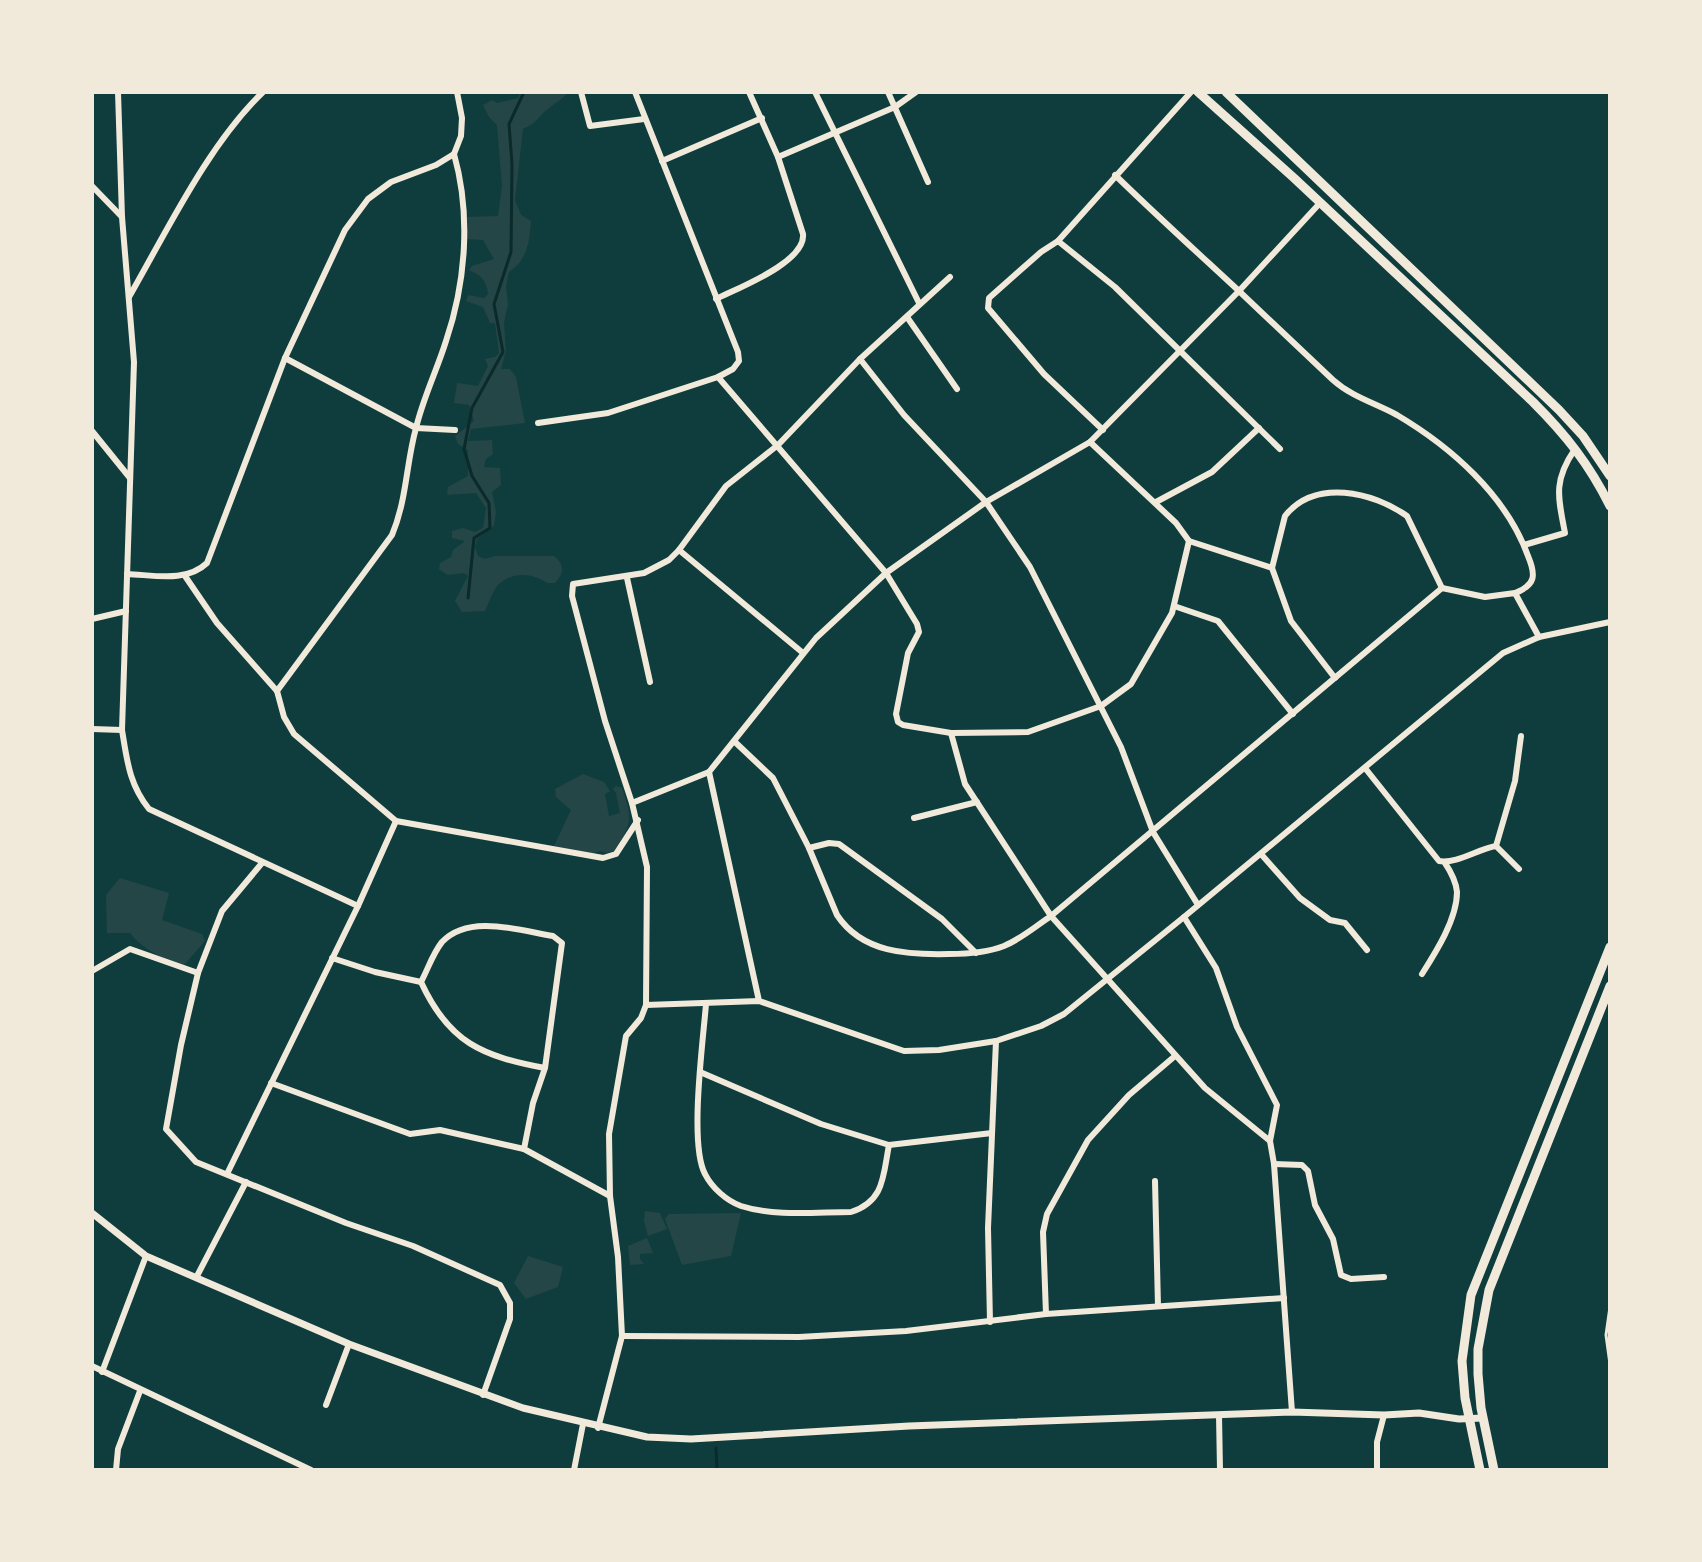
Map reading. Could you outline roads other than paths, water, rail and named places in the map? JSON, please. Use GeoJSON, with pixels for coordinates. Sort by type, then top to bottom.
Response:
{"type":"FeatureCollection","features":[{"type":"Feature","properties":{"kind":"highway"},"geometry":{"type":"LineString","coordinates":[[1226,92],[1559,410],[1583,436],[1610,476]]}},
{"type":"Feature","properties":{"kind":"highway"},"geometry":{"type":"LineString","coordinates":[[1238,92],[1240,105]]}},
{"type":"Feature","properties":{"kind":"highway"},"geometry":{"type":"LineString","coordinates":[[1201,93],[1533,402],[1576,448],[1610,506]]}},
{"type":"Feature","properties":{"kind":"highway"},"geometry":{"type":"LineString","coordinates":[[1480,1470],[1469,1420],[1462,1361],[1471,1295],[1610,947]]}},
{"type":"Feature","properties":{"kind":"highway"},"geometry":{"type":"LineString","coordinates":[[1494,1470],[1483,1418],[1478,1349],[1489,1290],[1610,986]]}},
{"type":"Feature","properties":{"kind":"street"},"geometry":{"type":"LineString","coordinates":[[118,92],[122,217],[134,362],[122,730],[129,772],[137,793],[149,809],[358,906]]}},
{"type":"Feature","properties":{"kind":"street"},"geometry":{"type":"LineString","coordinates":[[129,297],[199,178],[243,111],[263,92]]}},
{"type":"Feature","properties":{"kind":"street"},"geometry":{"type":"LineString","coordinates":[[277,691],[392,535],[406,489],[416,428],[447,339],[462,275],[463,199],[454,154],[461,136],[462,118],[457,92]]}},
{"type":"Feature","properties":{"kind":"street"},"geometry":{"type":"LineString","coordinates":[[581,92],[591,126],[644,119]]}},
{"type":"Feature","properties":{"kind":"street"},"geometry":{"type":"LineString","coordinates":[[538,423],[608,413],[718,377],[733,369],[739,361],[635,92]]}},
{"type":"Feature","properties":{"kind":"street"},"geometry":{"type":"LineString","coordinates":[[716,299],[766,274],[797,253],[803,244],[803,234],[778,157],[749,92]]}},
{"type":"Feature","properties":{"kind":"street"},"geometry":{"type":"LineString","coordinates":[[815,92],[919,303]]}},
{"type":"Feature","properties":{"kind":"street"},"geometry":{"type":"LineString","coordinates":[[888,92],[928,182]]}},
{"type":"Feature","properties":{"kind":"street"},"geometry":{"type":"LineString","coordinates":[[778,157],[895,107],[916,92]]}},
{"type":"Feature","properties":{"kind":"street"},"geometry":{"type":"LineString","coordinates":[[1103,430],[1044,374],[988,308],[989,298],[1058,241],[1191,92]]}},
{"type":"Feature","properties":{"kind":"street"},"geometry":{"type":"LineString","coordinates":[[662,161],[762,118]]}},
{"type":"Feature","properties":{"kind":"street"},"geometry":{"type":"LineString","coordinates":[[127,574],[185,576],[197,572],[207,563],[285,358],[345,230],[368,199],[391,182],[436,165],[454,154]]}},
{"type":"Feature","properties":{"kind":"street"},"geometry":{"type":"LineString","coordinates":[[1115,175],[1343,388],[1401,418],[1452,454],[1497,501],[1524,545],[1534,571],[1529,587],[1515,593],[1485,597],[1442,588]]}},
{"type":"Feature","properties":{"kind":"street"},"geometry":{"type":"LineString","coordinates":[[92,186],[122,217]]}},
{"type":"Feature","properties":{"kind":"street"},"geometry":{"type":"LineString","coordinates":[[632,803],[709,772],[831,621],[886,573],[986,502],[1090,442],[1239,291],[1320,203]]}},
{"type":"Feature","properties":{"kind":"street"},"geometry":{"type":"LineString","coordinates":[[1058,241],[1115,287],[1280,449]]}},
{"type":"Feature","properties":{"kind":"street"},"geometry":{"type":"LineString","coordinates":[[598,1428],[622,1336],[618,1257],[610,1196],[609,1134],[626,1036],[641,1018],[646,1005],[648,881],[638,820],[605,721],[572,596],[573,584],[627,578],[654,569],[679,550],[726,486],[778,445],[860,359],[950,277]]}},
{"type":"Feature","properties":{"kind":"street"},"geometry":{"type":"LineString","coordinates":[[907,317],[957,389]]}},
{"type":"Feature","properties":{"kind":"street"},"geometry":{"type":"LineString","coordinates":[[285,358],[416,428],[455,430]]}},
{"type":"Feature","properties":{"kind":"street"},"geometry":{"type":"LineString","coordinates":[[860,359],[904,415],[986,502],[1030,567],[1130,767],[1153,832],[1198,905]]}},
{"type":"Feature","properties":{"kind":"street"},"geometry":{"type":"LineString","coordinates":[[718,377],[886,573],[919,629],[908,653],[896,718],[903,725],[951,733],[1028,732],[1101,706],[1131,684],[1174,606],[1189,541]]}},
{"type":"Feature","properties":{"kind":"street"},"geometry":{"type":"LineString","coordinates":[[1156,502],[1212,472],[1259,428]]}},
{"type":"Feature","properties":{"kind":"street"},"geometry":{"type":"LineString","coordinates":[[92,431],[130,478]]}},
{"type":"Feature","properties":{"kind":"street"},"geometry":{"type":"LineString","coordinates":[[1090,442],[1156,502],[1189,541],[1272,568]]}},
{"type":"Feature","properties":{"kind":"street"},"geometry":{"type":"LineString","coordinates":[[1524,545],[1565,533],[1558,490],[1563,467],[1576,448]]}},
{"type":"Feature","properties":{"kind":"street"},"geometry":{"type":"LineString","coordinates":[[1335,678],[1291,621],[1272,568],[1285,516],[1290,510],[1310,498],[1349,491],[1407,516],[1442,588]]}},
{"type":"Feature","properties":{"kind":"street"},"geometry":{"type":"LineString","coordinates":[[679,550],[803,653]]}},
{"type":"Feature","properties":{"kind":"street"},"geometry":{"type":"LineString","coordinates":[[185,576],[217,623],[277,691],[284,717],[294,734],[396,821],[603,858],[616,854],[638,820]]}},
{"type":"Feature","properties":{"kind":"street"},"geometry":{"type":"LineString","coordinates":[[627,578],[650,682]]}},
{"type":"Feature","properties":{"kind":"street"},"geometry":{"type":"LineString","coordinates":[[735,742],[773,778],[809,848],[837,915],[853,933],[900,954],[976,953],[1004,946],[1051,916],[1442,588]]}},
{"type":"Feature","properties":{"kind":"street"},"geometry":{"type":"LineString","coordinates":[[1515,593],[1539,637]]}},
{"type":"Feature","properties":{"kind":"street"},"geometry":{"type":"LineString","coordinates":[[1174,606],[1218,621],[1293,714]]}},
{"type":"Feature","properties":{"kind":"street"},"geometry":{"type":"LineString","coordinates":[[92,619],[126,611]]}},
{"type":"Feature","properties":{"kind":"street"},"geometry":{"type":"LineString","coordinates":[[646,1005],[759,1001],[904,1051],[939,1050],[996,1041],[1055,1020],[1503,653],[1539,637],[1610,622]]}},
{"type":"Feature","properties":{"kind":"street"},"geometry":{"type":"LineString","coordinates":[[92,729],[122,730]]}},
{"type":"Feature","properties":{"kind":"street"},"geometry":{"type":"LineString","coordinates":[[951,733],[961,777],[1051,916],[1205,1088],[1270,1141]]}},
{"type":"Feature","properties":{"kind":"street"},"geometry":{"type":"LineString","coordinates":[[1496,846],[1515,781],[1521,736]]}},
{"type":"Feature","properties":{"kind":"street"},"geometry":{"type":"LineString","coordinates":[[1365,768],[1439,861],[1445,863],[1496,846]]}},
{"type":"Feature","properties":{"kind":"street"},"geometry":{"type":"LineString","coordinates":[[709,772],[759,1001]]}},
{"type":"Feature","properties":{"kind":"street"},"geometry":{"type":"LineString","coordinates":[[914,818],[977,802]]}},
{"type":"Feature","properties":{"kind":"street"},"geometry":{"type":"LineString","coordinates":[[227,1174],[358,906],[396,821]]}},
{"type":"Feature","properties":{"kind":"street"},"geometry":{"type":"LineString","coordinates":[[809,848],[839,844],[942,919],[976,953]]}},
{"type":"Feature","properties":{"kind":"street"},"geometry":{"type":"LineString","coordinates":[[1496,846],[1519,869]]}},
{"type":"Feature","properties":{"kind":"street"},"geometry":{"type":"LineString","coordinates":[[1261,854],[1300,898],[1330,920],[1345,923],[1367,950]]}},
{"type":"Feature","properties":{"kind":"street"},"geometry":{"type":"LineString","coordinates":[[262,863],[222,911],[198,973],[166,1129],[196,1162],[346,1223],[413,1246],[500,1285],[510,1303],[510,1319],[483,1395]]}},
{"type":"Feature","properties":{"kind":"street"},"geometry":{"type":"LineString","coordinates":[[1422,974],[1443,942],[1457,895],[1455,881],[1445,863]]}},
{"type":"Feature","properties":{"kind":"street"},"geometry":{"type":"LineString","coordinates":[[1184,917],[1216,968],[1237,1027],[1277,1105],[1270,1141],[1292,1412]]}},
{"type":"Feature","properties":{"kind":"street"},"geometry":{"type":"LineString","coordinates":[[421,982],[440,944],[461,930],[489,926],[559,939],[563,949],[545,1068],[533,1103],[524,1149]]}},
{"type":"Feature","properties":{"kind":"street"},"geometry":{"type":"LineString","coordinates":[[92,971],[130,949],[198,973]]}},
{"type":"Feature","properties":{"kind":"street"},"geometry":{"type":"LineString","coordinates":[[332,958],[421,982],[440,1017],[464,1040],[507,1061],[545,1068]]}},
{"type":"Feature","properties":{"kind":"street"},"geometry":{"type":"LineString","coordinates":[[706,1004],[700,1072],[699,1160],[714,1187],[740,1205],[788,1212],[851,1212],[870,1204],[878,1194],[889,1145]]}},
{"type":"Feature","properties":{"kind":"street"},"geometry":{"type":"LineString","coordinates":[[990,1322],[988,1228],[996,1041]]}},
{"type":"Feature","properties":{"kind":"street"},"geometry":{"type":"LineString","coordinates":[[1046,1314],[1043,1232],[1047,1214],[1088,1140],[1129,1095],[1175,1056]]}},
{"type":"Feature","properties":{"kind":"street"},"geometry":{"type":"LineString","coordinates":[[700,1072],[821,1124],[889,1145],[992,1133]]}},
{"type":"Feature","properties":{"kind":"street"},"geometry":{"type":"LineString","coordinates":[[271,1083],[410,1134],[440,1130],[524,1149],[610,1196]]}},
{"type":"Feature","properties":{"kind":"street"},"geometry":{"type":"LineString","coordinates":[[1274,1164],[1302,1165],[1308,1171],[1315,1205],[1333,1239],[1341,1275],[1351,1279],[1384,1277]]}},
{"type":"Feature","properties":{"kind":"street"},"geometry":{"type":"LineString","coordinates":[[1155,1181],[1158,1306]]}},
{"type":"Feature","properties":{"kind":"street"},"geometry":{"type":"LineString","coordinates":[[197,1276],[246,1182]]}},
{"type":"Feature","properties":{"kind":"street"},"geometry":{"type":"LineString","coordinates":[[92,1213],[146,1256],[349,1344],[483,1395],[598,1428],[661,1439],[1292,1412],[1419,1413],[1469,1420],[1483,1418]]}},
{"type":"Feature","properties":{"kind":"street"},"geometry":{"type":"LineString","coordinates":[[102,1372],[146,1256]]}},
{"type":"Feature","properties":{"kind":"street"},"geometry":{"type":"LineString","coordinates":[[622,1336],[799,1337],[906,1331],[1046,1314],[1284,1298]]}},
{"type":"Feature","properties":{"kind":"street"},"geometry":{"type":"LineString","coordinates":[[326,1405],[349,1344]]}},
{"type":"Feature","properties":{"kind":"street"},"geometry":{"type":"LineString","coordinates":[[92,1366],[311,1470]]}},
{"type":"Feature","properties":{"kind":"street"},"geometry":{"type":"LineString","coordinates":[[116,1470],[118,1449],[140,1391]]}},
{"type":"Feature","properties":{"kind":"street"},"geometry":{"type":"LineString","coordinates":[[1219,1415],[1220,1470]]}},
{"type":"Feature","properties":{"kind":"street"},"geometry":{"type":"LineString","coordinates":[[1377,1470],[1377,1442],[1384,1415]]}},
{"type":"Feature","properties":{"kind":"street"},"geometry":{"type":"LineString","coordinates":[[574,1470],[583,1424]]}},
{"type":"Feature","properties":{"kind":"lane"},"geometry":{"type":"LineString","coordinates":[[1610,1307],[1606,1335],[1610,1364]]}},
{"type":"Feature","properties":{"kind":"waterway"},"geometry":{"type":"LineString","coordinates":[[468,598],[474,538],[490,528],[489,503],[472,476],[464,449],[472,408],[503,352],[494,304],[511,252],[509,124],[524,92]]}},
{"type":"Feature","properties":{"kind":"waterway"},"geometry":{"type":"LineString","coordinates":[[716,1448],[717,1470]]}}]}
